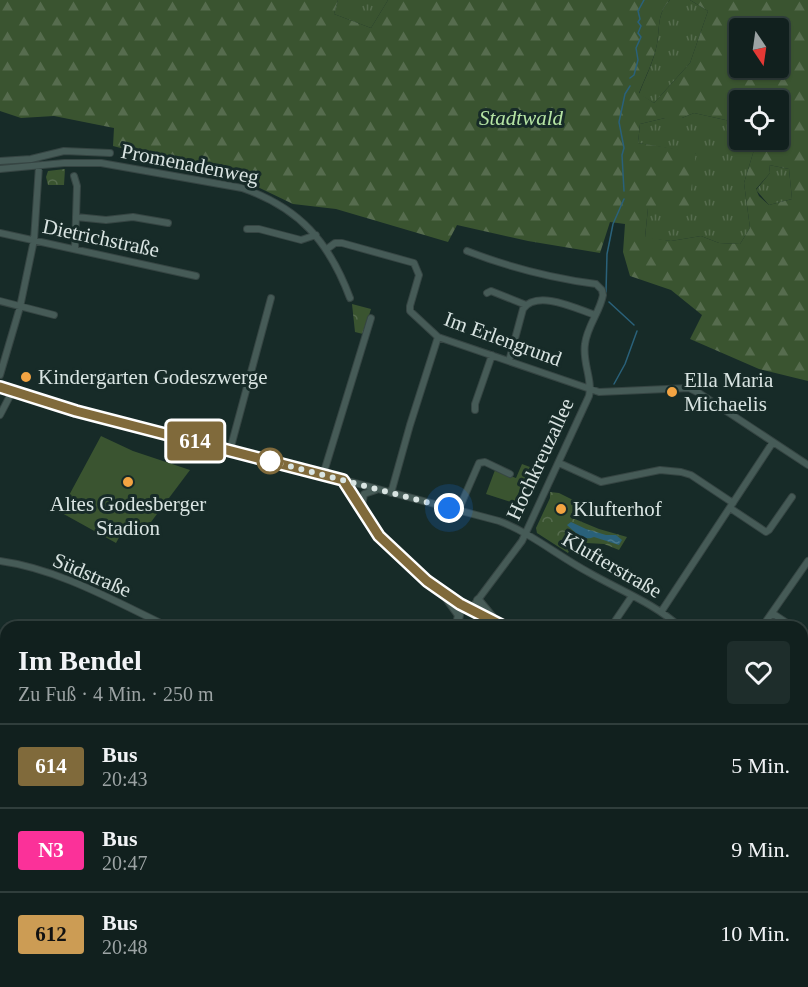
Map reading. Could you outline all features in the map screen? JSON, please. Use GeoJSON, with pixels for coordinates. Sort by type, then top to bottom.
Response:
{"type":"FeatureCollection","features":[{"type":"Feature","properties":{"kind":"street","name":"Promenadenweg"},"geometry":{"type":"LineString","coordinates":[[0,161],[31,159],[64,151],[110,153]]}},
{"type":"Feature","properties":{"kind":"street"},"geometry":{"type":"LineString","coordinates":[[81,153],[81,162]]}},
{"type":"Feature","properties":{"kind":"street","name":"Promenadenweg"},"geometry":{"type":"LineString","coordinates":[[0,169],[81,162],[101,163],[242,188],[265,196],[316,236],[327,249],[339,269],[350,298]]}},
{"type":"Feature","properties":{"kind":"street"},"geometry":{"type":"LineString","coordinates":[[0,375],[20,307],[34,240],[39,166]]}},
{"type":"Feature","properties":{"kind":"street"},"geometry":{"type":"LineString","coordinates":[[74,176],[77,186],[75,248]]}},
{"type":"Feature","properties":{"kind":"street"},"geometry":{"type":"LineString","coordinates":[[76,218],[109,220],[133,217],[168,224]]}},
{"type":"Feature","properties":{"kind":"street"},"geometry":{"type":"LineString","coordinates":[[248,229],[259,229],[301,240],[316,236]]}},
{"type":"Feature","properties":{"kind":"street","name":"Dietrichstraße"},"geometry":{"type":"LineString","coordinates":[[0,233],[196,276]]}},
{"type":"Feature","properties":{"kind":"street","name":"Im Erlengrund"},"geometry":{"type":"LineString","coordinates":[[327,249],[335,243],[342,243],[414,262],[419,275],[410,311],[438,337],[601,392],[689,388],[808,465]]}},
{"type":"Feature","properties":{"kind":"street","name":"Hochkreuzallee"},"geometry":{"type":"LineString","coordinates":[[460,621],[520,545],[589,396],[590,388],[584,352],[587,334],[603,298],[600,286],[596,284],[533,274],[507,267],[467,251]]}},
{"type":"Feature","properties":{"kind":"street"},"geometry":{"type":"LineString","coordinates":[[487,293],[491,291],[526,305]]}},
{"type":"Feature","properties":{"kind":"street"},"geometry":{"type":"LineString","coordinates":[[230,450],[272,298]]}},
{"type":"Feature","properties":{"kind":"street"},"geometry":{"type":"LineString","coordinates":[[509,361],[526,305],[548,300],[595,315]]}},
{"type":"Feature","properties":{"kind":"street"},"geometry":{"type":"LineString","coordinates":[[0,301],[54,315]]}},
{"type":"Feature","properties":{"kind":"street"},"geometry":{"type":"LineString","coordinates":[[322,475],[371,318]]}},
{"type":"Feature","properties":{"kind":"street"},"geometry":{"type":"LineString","coordinates":[[391,493],[438,337]]}},
{"type":"Feature","properties":{"kind":"street"},"geometry":{"type":"LineString","coordinates":[[475,410],[492,355]]}},
{"type":"Feature","properties":{"kind":"street"},"geometry":{"type":"LineString","coordinates":[[0,387],[76,411],[343,480],[379,536],[427,581],[444,594],[494,621]]}},
{"type":"Feature","properties":{"kind":"street"},"geometry":{"type":"LineString","coordinates":[[0,415],[12,392]]}},
{"type":"Feature","properties":{"kind":"street"},"geometry":{"type":"LineString","coordinates":[[661,612],[772,442]]}},
{"type":"Feature","properties":{"kind":"street"},"geometry":{"type":"LineString","coordinates":[[458,511],[479,463],[485,462],[510,474]]}},
{"type":"Feature","properties":{"kind":"street"},"geometry":{"type":"LineString","coordinates":[[559,463],[601,482],[660,470],[691,475],[766,532],[792,498]]}},
{"type":"Feature","properties":{"kind":"street","name":"Klufterstraße"},"geometry":{"type":"LineString","coordinates":[[343,480],[499,521],[526,534],[570,562],[661,612],[672,621]]}},
{"type":"Feature","properties":{"kind":"street"},"geometry":{"type":"LineString","coordinates":[[362,510],[361,503],[364,494],[380,490]]}},
{"type":"Feature","properties":{"kind":"street","name":"Südstraße"},"geometry":{"type":"LineString","coordinates":[[0,561],[22,564],[66,580],[156,621]]}},
{"type":"Feature","properties":{"kind":"street"},"geometry":{"type":"LineString","coordinates":[[766,621],[808,562]]}},
{"type":"Feature","properties":{"kind":"street"},"geometry":{"type":"LineString","coordinates":[[444,594],[459,615],[457,621]]}},
{"type":"Feature","properties":{"kind":"street"},"geometry":{"type":"LineString","coordinates":[[615,621],[632,596]]}},
{"type":"Feature","properties":{"kind":"street"},"geometry":{"type":"LineString","coordinates":[[478,600],[495,621]]}},
{"type":"Feature","properties":{"kind":"street"},"geometry":{"type":"LineString","coordinates":[[772,613],[784,621]]}},
{"type":"Feature","properties":{"kind":"green space","name":"Stadtwald"},"geometry":{"type":"Polygon","coordinates":[[[0,0],[338,0],[334,14],[371,28],[388,0],[670,0],[661,15],[656,50],[639,93],[654,103],[690,63],[708,11],[690,0],[808,0],[808,381],[759,369],[690,339],[702,315],[671,290],[630,276],[623,252],[625,224],[610,222],[600,253],[528,241],[457,225],[448,242],[336,209],[293,204],[239,178],[113,146],[114,128],[54,116],[21,118],[0,111],[0,0]],[[729,90],[729,121],[694,113],[682,118],[665,118],[640,124],[638,143],[696,152],[688,213],[648,208],[645,237],[671,241],[701,236],[719,243],[740,244],[750,228],[744,183],[754,150],[789,150],[789,90],[729,90]],[[769,165],[770,173],[756,189],[759,196],[769,205],[792,199],[789,169],[769,165]]]}},
{"type":"Feature","properties":{"kind":"green space"},"geometry":{"type":"Polygon","coordinates":[[[338,0],[388,0],[371,28],[334,14],[338,0]]]}},
{"type":"Feature","properties":{"kind":"green space"},"geometry":{"type":"Polygon","coordinates":[[[670,0],[690,0],[708,11],[690,63],[654,103],[639,94],[656,50],[661,15],[670,0]]]}},
{"type":"Feature","properties":{"kind":"green space"},"geometry":{"type":"Polygon","coordinates":[[[694,113],[729,121],[729,150],[754,150],[744,183],[750,228],[740,244],[719,243],[701,236],[671,241],[645,238],[648,208],[696,153],[638,143],[640,124],[665,118],[682,118],[694,113]]]}},
{"type":"Feature","properties":{"kind":"green space"},"geometry":{"type":"Polygon","coordinates":[[[769,165],[789,169],[792,199],[769,205],[756,190],[770,173],[769,165]]]}},
{"type":"Feature","properties":{"kind":"green space"},"geometry":{"type":"Polygon","coordinates":[[[65,169],[64,185],[48,185],[46,177],[48,171],[65,169]]]}},
{"type":"Feature","properties":{"kind":"green space"},"geometry":{"type":"Polygon","coordinates":[[[352,304],[371,309],[363,334],[355,332],[352,304]]]}},
{"type":"Feature","properties":{"kind":"green space","name":"Altes Godesberger Stadion"},"geometry":{"type":"Polygon","coordinates":[[[101,436],[133,451],[190,470],[142,534],[126,525],[116,543],[60,512],[101,436]]]}},
{"type":"Feature","properties":{"kind":"green space"},"geometry":{"type":"Polygon","coordinates":[[[522,464],[530,467],[514,503],[486,494],[495,470],[516,478],[522,464]]]}},
{"type":"Feature","properties":{"kind":"green space"},"geometry":{"type":"Polygon","coordinates":[[[550,492],[559,493],[577,502],[570,517],[627,537],[619,550],[604,544],[587,543],[577,538],[568,553],[537,533],[536,528],[550,498],[550,492]]]}},
{"type":"Feature","properties":{"kind":"water"},"geometry":{"type":"Polygon","coordinates":[[[571,522],[606,535],[616,535],[622,540],[619,545],[594,537],[583,537],[567,525],[571,522]]]}},
{"type":"Feature","properties":{"kind":"waterway"},"geometry":{"type":"LineString","coordinates":[[630,78],[634,75],[638,60],[636,48],[641,37],[638,33],[641,26],[638,22],[640,19],[638,11],[644,0]]}},
{"type":"Feature","properties":{"kind":"waterway"},"geometry":{"type":"LineString","coordinates":[[624,191],[622,155],[624,148],[619,122],[625,94],[630,86]]}},
{"type":"Feature","properties":{"kind":"waterway"},"geometry":{"type":"LineString","coordinates":[[606,292],[607,254],[613,224],[624,199]]}},
{"type":"Feature","properties":{"kind":"waterway"},"geometry":{"type":"LineString","coordinates":[[609,302],[634,325]]}},
{"type":"Feature","properties":{"kind":"waterway"},"geometry":{"type":"LineString","coordinates":[[614,384],[625,364],[637,331]]}},
{"type":"Feature","properties":{"kind":"bus line","name":"614"},"geometry":{"type":"LineString","coordinates":[[0,387],[45,403],[343,480],[379,536],[444,594],[493,621]]}},
{"type":"Feature","properties":{"kind":"place","name":"Kindergarten Godeszwerge"},"geometry":{"type":"Point","coordinates":[26,377]}},
{"type":"Feature","properties":{"kind":"place","name":"Ella Maria Michaelis"},"geometry":{"type":"Point","coordinates":[672,392]}},
{"type":"Feature","properties":{"kind":"place","name":"Altes Godesberger Stadion"},"geometry":{"type":"Point","coordinates":[128,482]}},
{"type":"Feature","properties":{"kind":"place","name":"Klufterhof"},"geometry":{"type":"Point","coordinates":[561,509]}},
{"type":"Feature","properties":{"kind":"route"},"geometry":{"type":"LineString","coordinates":[[270,461],[449,508]]}}]}
